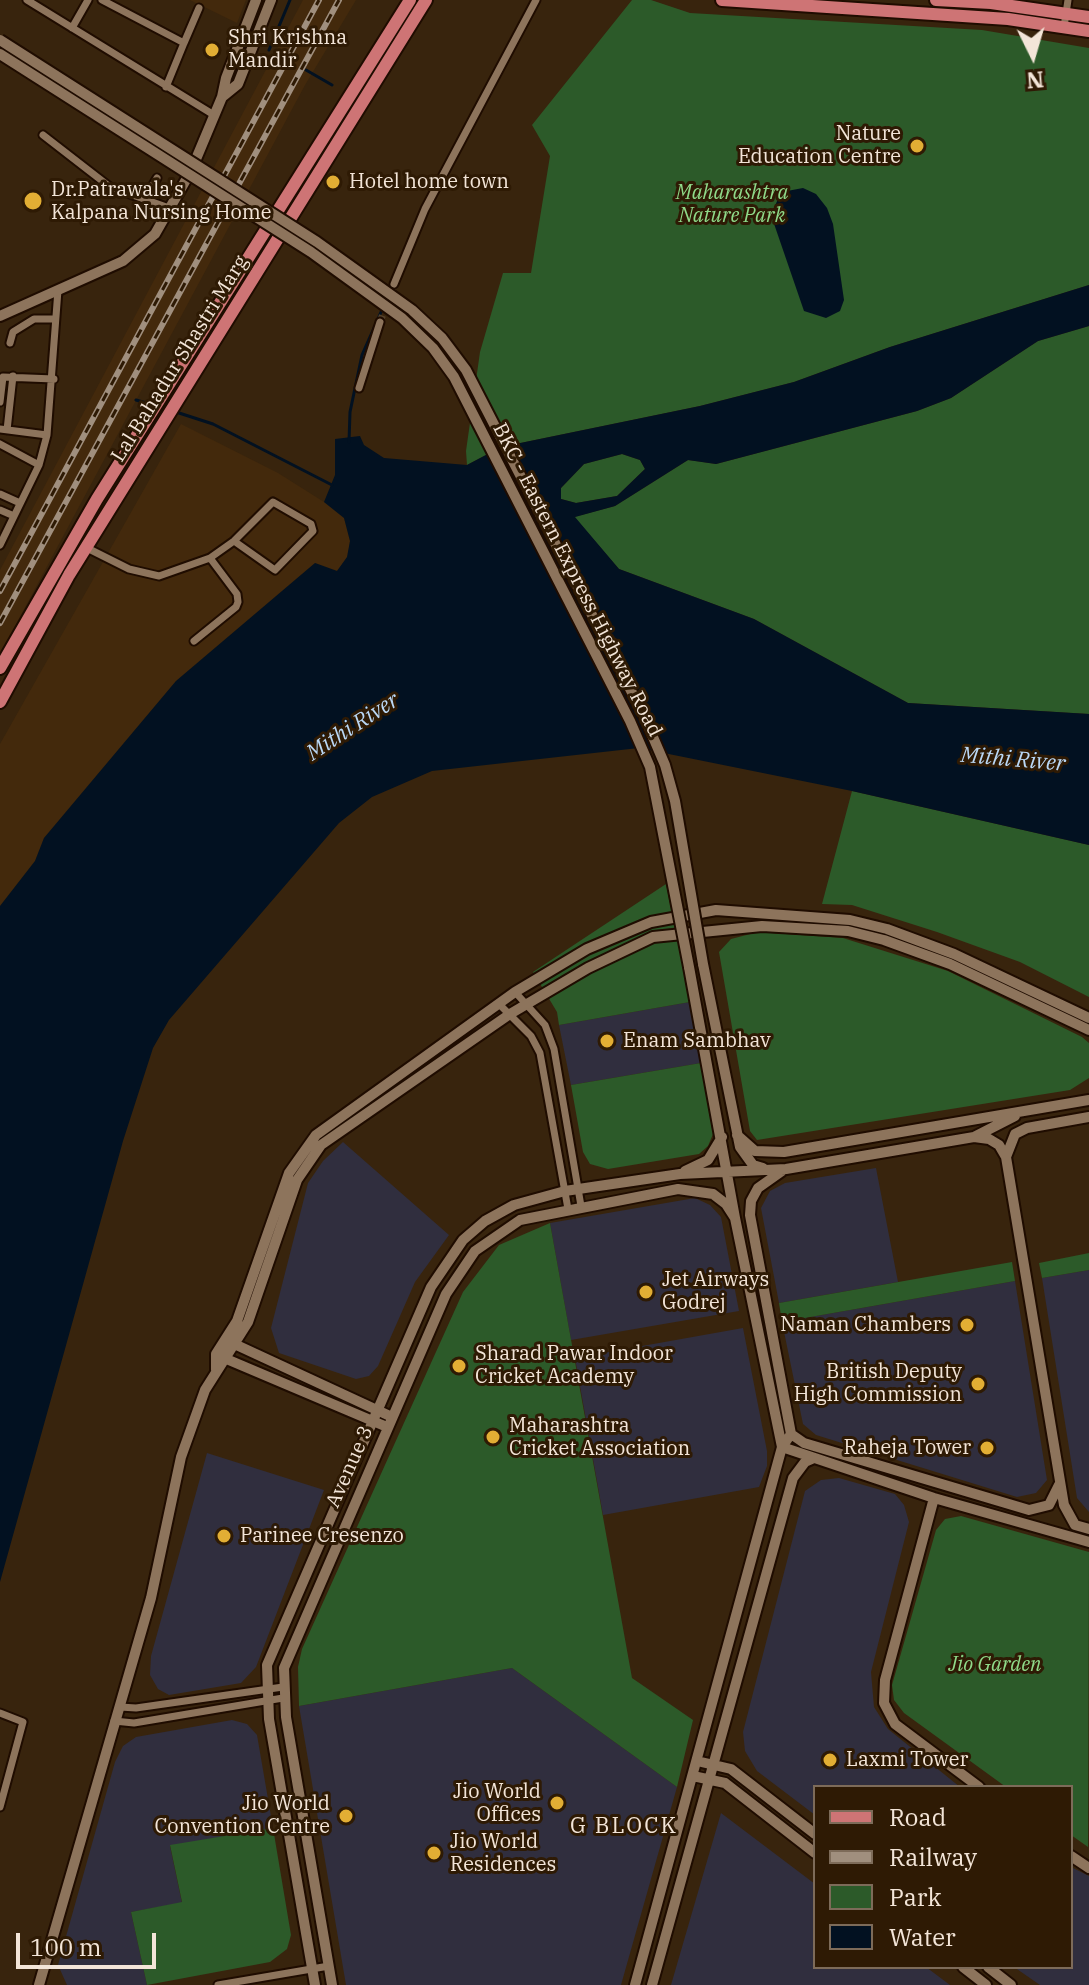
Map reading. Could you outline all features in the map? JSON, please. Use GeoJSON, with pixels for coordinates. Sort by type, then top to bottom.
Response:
{"type":"FeatureCollection","features":[{"type":"Feature","properties":{"kind":"main road","name":"Lal Bahadur Shastri Marg"},"geometry":{"type":"LineString","coordinates":[[0,702],[4,688],[110,508],[205,324],[410,0]]}},
{"type":"Feature","properties":{"kind":"main road","name":"Lal Bahadur Shastri Marg"},"geometry":{"type":"LineString","coordinates":[[0,668],[97,499],[193,375],[426,0]]}},
{"type":"Feature","properties":{"kind":"main road"},"geometry":{"type":"LineString","coordinates":[[722,0],[803,2],[1008,19],[1089,31]]}},
{"type":"Feature","properties":{"kind":"main road"},"geometry":{"type":"LineString","coordinates":[[936,0],[1067,6],[1089,17]]}},
{"type":"Feature","properties":{"kind":"main road"},"geometry":{"type":"LineString","coordinates":[[0,316],[123,261],[155,234],[172,209],[222,97],[238,84],[265,1]]}},
{"type":"Feature","properties":{"kind":"main road","name":"BKC - Eastern Express Highway Road"},"geometry":{"type":"LineString","coordinates":[[0,40],[317,242],[412,310],[442,338],[473,384],[644,716],[665,765],[675,801],[737,1135]]}},
{"type":"Feature","properties":{"kind":"main road","name":"BKC - Eastern Express Highway Road"},"geometry":{"type":"LineString","coordinates":[[0,54],[311,252],[402,318],[433,348],[454,377],[630,721],[650,767],[735,1218],[782,1447]]}},
{"type":"Feature","properties":{"kind":"main road"},"geometry":{"type":"LineString","coordinates":[[205,324],[219,333]]}},
{"type":"Feature","properties":{"kind":"main road"},"geometry":{"type":"LineString","coordinates":[[97,499],[110,508]]}},
{"type":"Feature","properties":{"kind":"main road"},"geometry":{"type":"LineString","coordinates":[[716,910],[719,929]]}},
{"type":"Feature","properties":{"kind":"main road"},"geometry":{"type":"LineString","coordinates":[[39,1985],[151,1598],[181,1457],[222,1356],[224,1339],[237,1321],[289,1173],[316,1135],[515,992],[587,949],[651,922],[716,910],[805,915],[887,929],[954,954],[1089,1018]]}},
{"type":"Feature","properties":{"kind":"main road"},"geometry":{"type":"LineString","coordinates":[[222,1356],[236,1344],[248,1322],[297,1180],[321,1145],[510,1014],[588,968],[653,937],[719,929],[805,926],[884,940],[950,964],[1089,1030]]}},
{"type":"Feature","properties":{"kind":"main road"},"geometry":{"type":"LineString","coordinates":[[737,1135],[755,1151],[784,1152],[1088,1100]]}},
{"type":"Feature","properties":{"kind":"main road","name":"Avenue 3"},"geometry":{"type":"LineString","coordinates":[[315,1985],[266,1696],[267,1665],[425,1300],[443,1265],[463,1240],[485,1221],[514,1205],[565,1191],[680,1174],[786,1169],[974,1137],[1024,1111]]}},
{"type":"Feature","properties":{"kind":"main road"},"geometry":{"type":"LineString","coordinates":[[1006,1157],[1015,1134],[1027,1128],[1089,1117]]}},
{"type":"Feature","properties":{"kind":"main road"},"geometry":{"type":"LineString","coordinates":[[737,1135],[744,1157],[768,1170]]}},
{"type":"Feature","properties":{"kind":"main road"},"geometry":{"type":"LineString","coordinates":[[680,1174],[708,1160],[722,1137]]}},
{"type":"Feature","properties":{"kind":"main road"},"geometry":{"type":"LineString","coordinates":[[974,1137],[999,1145],[1006,1157],[1059,1483],[1067,1515],[1075,1525],[1089,1529]]}},
{"type":"Feature","properties":{"kind":"main road"},"geometry":{"type":"LineString","coordinates":[[786,1169],[758,1188],[751,1201],[750,1215],[791,1434],[804,1443],[1029,1510],[1049,1505],[1059,1483]]}},
{"type":"Feature","properties":{"kind":"main road","name":"Avenue 3"},"geometry":{"type":"LineString","coordinates":[[332,1985],[283,1693],[290,1649],[457,1274],[495,1235],[520,1220],[581,1206],[678,1189],[697,1189],[713,1194],[726,1204],[735,1218]]}},
{"type":"Feature","properties":{"kind":"main road"},"geometry":{"type":"LineString","coordinates":[[425,1300],[441,1306]]}},
{"type":"Feature","properties":{"kind":"main road"},"geometry":{"type":"LineString","coordinates":[[224,1339],[374,1415]]}},
{"type":"Feature","properties":{"kind":"main road"},"geometry":{"type":"LineString","coordinates":[[222,1356],[390,1422]]}},
{"type":"Feature","properties":{"kind":"main road"},"geometry":{"type":"LineString","coordinates":[[635,1985],[782,1447],[791,1434]]}},
{"type":"Feature","properties":{"kind":"main road"},"geometry":{"type":"LineString","coordinates":[[782,1447],[934,1498],[1089,1542]]}},
{"type":"Feature","properties":{"kind":"main road"},"geometry":{"type":"LineString","coordinates":[[652,1985],[793,1478],[805,1462],[814,1458]]}},
{"type":"Feature","properties":{"kind":"main road"},"geometry":{"type":"LineString","coordinates":[[934,1498],[885,1680],[884,1703],[895,1724],[976,1785]]}},
{"type":"Feature","properties":{"kind":"main road"},"geometry":{"type":"LineString","coordinates":[[697,1761],[731,1769],[813,1832]]}},
{"type":"Feature","properties":{"kind":"main road"},"geometry":{"type":"LineString","coordinates":[[693,1776],[725,1783],[813,1851]]}},
{"type":"Feature","properties":{"kind":"main road"},"geometry":{"type":"LineString","coordinates":[[966,1969],[986,1985]]}},
{"type":"Feature","properties":{"kind":"main road"},"geometry":{"type":"LineString","coordinates":[[991,1969],[1011,1985]]}},
{"type":"Feature","properties":{"kind":"street"},"geometry":{"type":"LineString","coordinates":[[27,0],[214,115]]}},
{"type":"Feature","properties":{"kind":"street"},"geometry":{"type":"LineString","coordinates":[[39,5],[48,0]]}},
{"type":"Feature","properties":{"kind":"street"},"geometry":{"type":"LineString","coordinates":[[72,28],[88,0]]}},
{"type":"Feature","properties":{"kind":"street"},"geometry":{"type":"LineString","coordinates":[[102,0],[184,43]]}},
{"type":"Feature","properties":{"kind":"street"},"geometry":{"type":"LineString","coordinates":[[119,9],[124,0]]}},
{"type":"Feature","properties":{"kind":"street"},"geometry":{"type":"LineString","coordinates":[[394,284],[425,209],[536,0]]}},
{"type":"Feature","properties":{"kind":"street"},"geometry":{"type":"LineString","coordinates":[[1064,27],[1067,6]]}},
{"type":"Feature","properties":{"kind":"street"},"geometry":{"type":"LineString","coordinates":[[166,87],[199,8]]}},
{"type":"Feature","properties":{"kind":"street"},"geometry":{"type":"LineString","coordinates":[[43,135],[108,186],[172,209]]}},
{"type":"Feature","properties":{"kind":"street"},"geometry":{"type":"LineString","coordinates":[[145,199],[157,178]]}},
{"type":"Feature","properties":{"kind":"street"},"geometry":{"type":"LineString","coordinates":[[0,545],[39,465],[47,435],[54,379],[58,290]]}},
{"type":"Feature","properties":{"kind":"street"},"geometry":{"type":"LineString","coordinates":[[10,343],[13,332],[34,319],[55,319]]}},
{"type":"Feature","properties":{"kind":"street"},"geometry":{"type":"LineString","coordinates":[[359,388],[380,322]]}},
{"type":"Feature","properties":{"kind":"street"},"geometry":{"type":"LineString","coordinates":[[10,407],[0,404],[2,379],[13,376],[54,379]]}},
{"type":"Feature","properties":{"kind":"street"},"geometry":{"type":"LineString","coordinates":[[13,376],[4,430],[47,435]]}},
{"type":"Feature","properties":{"kind":"street"},"geometry":{"type":"LineString","coordinates":[[1,449],[39,465]]}},
{"type":"Feature","properties":{"kind":"street"},"geometry":{"type":"LineString","coordinates":[[0,494],[20,503]]}},
{"type":"Feature","properties":{"kind":"street"},"geometry":{"type":"LineString","coordinates":[[87,548],[129,569],[159,576],[210,558],[234,541],[273,502],[311,524],[313,531],[275,570],[234,541]]}},
{"type":"Feature","properties":{"kind":"street"},"geometry":{"type":"LineString","coordinates":[[0,510],[14,516]]}},
{"type":"Feature","properties":{"kind":"street"},"geometry":{"type":"LineString","coordinates":[[194,641],[236,607],[238,602],[237,594],[210,558]]}},
{"type":"Feature","properties":{"kind":"street"},"geometry":{"type":"LineString","coordinates":[[515,992],[545,1025],[554,1049],[581,1206]]}},
{"type":"Feature","properties":{"kind":"street"},"geometry":{"type":"LineString","coordinates":[[499,1004],[531,1036],[540,1053],[568,1209]]}},
{"type":"Feature","properties":{"kind":"street"},"geometry":{"type":"LineString","coordinates":[[114,1721],[134,1723],[283,1693]]}},
{"type":"Feature","properties":{"kind":"street"},"geometry":{"type":"LineString","coordinates":[[120,1707],[266,1696]]}},
{"type":"Feature","properties":{"kind":"street"},"geometry":{"type":"LineString","coordinates":[[0,1713],[23,1722],[0,1807]]}},
{"type":"Feature","properties":{"kind":"street"},"geometry":{"type":"LineString","coordinates":[[218,1985],[329,1966]]}},
{"type":"Feature","properties":{"kind":"shaded area"},"geometry":{"type":"Polygon","coordinates":[[[190,0],[246,0],[237,23],[190,0]]]}},
{"type":"Feature","properties":{"kind":"shaded area"},"geometry":{"type":"Polygon","coordinates":[[[303,0],[356,0],[305,85],[0,654],[0,570],[303,0]]]}},
{"type":"Feature","properties":{"kind":"shaded area"},"geometry":{"type":"Polygon","coordinates":[[[181,424],[278,473],[324,502],[344,518],[350,541],[348,557],[337,571],[315,563],[176,681],[44,838],[35,861],[0,906],[0,744],[181,424]]]}},
{"type":"Feature","properties":{"kind":"shaded area"},"geometry":{"type":"Polygon","coordinates":[[[690,1002],[701,1063],[571,1085],[559,1025],[690,1002]]]}},
{"type":"Feature","properties":{"kind":"shaded area"},"geometry":{"type":"Polygon","coordinates":[[[343,1142],[449,1235],[415,1282],[378,1366],[369,1376],[356,1379],[279,1353],[271,1328],[308,1183],[323,1161],[343,1142]]]}},
{"type":"Feature","properties":{"kind":"shaded area"},"geometry":{"type":"Polygon","coordinates":[[[876,1168],[898,1282],[779,1303],[761,1208],[770,1191],[785,1183],[876,1168]]]}},
{"type":"Feature","properties":{"kind":"shaded area"},"geometry":{"type":"Polygon","coordinates":[[[695,1198],[710,1205],[721,1217],[739,1311],[571,1340],[550,1223],[695,1198]]]}},
{"type":"Feature","properties":{"kind":"shaded area"},"geometry":{"type":"Polygon","coordinates":[[[1089,1270],[1089,1512],[1077,1498],[1042,1278],[1089,1270]]]}},
{"type":"Feature","properties":{"kind":"shaded area"},"geometry":{"type":"Polygon","coordinates":[[[1015,1281],[1047,1480],[1036,1493],[1017,1497],[816,1435],[803,1424],[782,1322],[1015,1281]]]}},
{"type":"Feature","properties":{"kind":"shaded area"},"geometry":{"type":"Polygon","coordinates":[[[743,1328],[767,1451],[767,1466],[759,1487],[603,1515],[575,1358],[743,1328]]]}},
{"type":"Feature","properties":{"kind":"shaded area","name":"Parinee Cresenzo"},"geometry":{"type":"Polygon","coordinates":[[[207,1453],[324,1490],[256,1667],[241,1683],[169,1695],[158,1689],[150,1675],[151,1656],[207,1453]]]}},
{"type":"Feature","properties":{"kind":"shaded area"},"geometry":{"type":"Polygon","coordinates":[[[839,1478],[895,1494],[904,1505],[909,1522],[871,1672],[874,1707],[888,1729],[958,1785],[813,1785],[813,1813],[757,1771],[745,1751],[743,1732],[805,1491],[821,1480],[839,1478]]]}},
{"type":"Feature","properties":{"kind":"shaded area"},"geometry":{"type":"Polygon","coordinates":[[[512,1668],[677,1787],[621,1985],[346,1985],[299,1706],[512,1668]]]}},
{"type":"Feature","properties":{"kind":"shaded area"},"geometry":{"type":"Polygon","coordinates":[[[232,1720],[247,1724],[257,1735],[273,1828],[170,1846],[182,1903],[131,1912],[147,1985],[67,1985],[58,1965],[115,1762],[123,1746],[136,1737],[232,1720]]]}},
{"type":"Feature","properties":{"kind":"shaded area"},"geometry":{"type":"Polygon","coordinates":[[[721,1813],[813,1882],[813,1969],[929,1969],[950,1985],[671,1985],[721,1813]]]}},
{"type":"Feature","properties":{"kind":"shaded area"},"geometry":{"type":"Polygon","coordinates":[[[1073,1868],[1089,1876],[1089,1985],[1040,1985],[1017,1969],[1073,1969],[1073,1868]]]}},
{"type":"Feature","properties":{"kind":"green space","name":"Maharashtra Nature Park"},"geometry":{"type":"Polygon","coordinates":[[[632,0],[651,0],[690,13],[982,30],[1089,48],[1089,285],[890,347],[794,382],[700,406],[501,447],[467,465],[466,451],[480,352],[503,273],[531,273],[550,156],[532,125],[632,0]]]}},
{"type":"Feature","properties":{"kind":"green space"},"geometry":{"type":"Polygon","coordinates":[[[1089,326],[1089,714],[908,703],[754,619],[619,569],[574,517],[615,506],[688,460],[716,464],[917,411],[951,398],[1038,341],[1089,326]]]}},
{"type":"Feature","properties":{"kind":"green space"},"geometry":{"type":"Polygon","coordinates":[[[622,454],[640,460],[645,469],[617,496],[576,503],[561,499],[561,488],[584,464],[622,454]]]}},
{"type":"Feature","properties":{"kind":"green space"},"geometry":{"type":"Polygon","coordinates":[[[852,791],[1089,845],[1089,997],[1020,962],[937,932],[852,905],[822,904],[852,791]]]}},
{"type":"Feature","properties":{"kind":"green space"},"geometry":{"type":"Polygon","coordinates":[[[666,884],[690,1002],[559,1025],[557,1012],[533,972],[666,884]]]}},
{"type":"Feature","properties":{"kind":"green space"},"geometry":{"type":"Polygon","coordinates":[[[758,932],[843,938],[948,971],[1082,1037],[1089,1043],[1089,1078],[1070,1090],[757,1140],[750,1131],[719,952],[731,939],[758,932]]]}},
{"type":"Feature","properties":{"kind":"green space"},"geometry":{"type":"Polygon","coordinates":[[[701,1063],[713,1134],[708,1146],[699,1154],[608,1169],[590,1164],[583,1152],[571,1085],[701,1063]]]}},
{"type":"Feature","properties":{"kind":"green space","name":"Maharashtra Cricket Association"},"geometry":{"type":"Polygon","coordinates":[[[550,1223],[632,1678],[693,1720],[677,1787],[512,1668],[299,1706],[298,1667],[302,1649],[463,1292],[499,1245],[550,1223]]]}},
{"type":"Feature","properties":{"kind":"green space"},"geometry":{"type":"Polygon","coordinates":[[[1089,1253],[1089,1270],[1042,1278],[1039,1263],[1089,1253]]]}},
{"type":"Feature","properties":{"kind":"green space"},"geometry":{"type":"Polygon","coordinates":[[[1012,1262],[1015,1281],[782,1322],[779,1303],[1012,1262]]]}},
{"type":"Feature","properties":{"kind":"green space","name":"Jio Garden"},"geometry":{"type":"Polygon","coordinates":[[[961,1516],[1089,1552],[1088,1847],[1073,1836],[1073,1785],[1003,1785],[904,1713],[894,1700],[892,1685],[936,1530],[945,1519],[961,1516]]]}},
{"type":"Feature","properties":{"kind":"green space"},"geometry":{"type":"Polygon","coordinates":[[[273,1828],[291,1935],[287,1949],[270,1962],[147,1985],[131,1912],[182,1902],[170,1845],[273,1828]]]}},
{"type":"Feature","properties":{"kind":"water"},"geometry":{"type":"Polygon","coordinates":[[[803,188],[816,194],[827,208],[833,224],[844,300],[840,311],[826,318],[804,311],[771,215],[778,199],[787,191],[803,188]]]}},
{"type":"Feature","properties":{"kind":"water","name":"Mithi River"},"geometry":{"type":"Polygon","coordinates":[[[1089,285],[1089,326],[1038,341],[951,398],[917,411],[716,464],[688,460],[615,506],[575,517],[619,569],[754,619],[908,703],[1089,714],[1089,845],[852,791],[639,748],[432,771],[372,797],[339,823],[169,1020],[153,1048],[123,1141],[0,1582],[0,906],[35,861],[44,838],[176,681],[315,563],[337,571],[347,557],[350,541],[344,518],[324,502],[335,475],[335,439],[360,436],[364,445],[384,458],[467,465],[501,447],[700,406],[794,382],[890,347],[1089,285]],[[622,454],[584,464],[561,488],[561,499],[576,503],[617,496],[645,469],[640,460],[622,454]]]}},
{"type":"Feature","properties":{"kind":"waterway"},"geometry":{"type":"LineString","coordinates":[[269,50],[290,0]]}},
{"type":"Feature","properties":{"kind":"waterway"},"geometry":{"type":"LineString","coordinates":[[306,70],[332,85]]}},
{"type":"Feature","properties":{"kind":"waterway"},"geometry":{"type":"LineString","coordinates":[[349,442],[350,412],[362,355],[393,285]]}},
{"type":"Feature","properties":{"kind":"waterway"},"geometry":{"type":"LineString","coordinates":[[136,400],[153,405]]}},
{"type":"Feature","properties":{"kind":"waterway"},"geometry":{"type":"LineString","coordinates":[[176,412],[213,424],[332,485]]}},
{"type":"Feature","properties":{"kind":"tunnel"},"geometry":{"type":"LineString","coordinates":[[380,322],[394,284]]}},
{"type":"Feature","properties":{"kind":"railway"},"geometry":{"type":"LineString","coordinates":[[0,591],[319,0]]}},
{"type":"Feature","properties":{"kind":"railway"},"geometry":{"type":"LineString","coordinates":[[0,623],[339,0]]}},
{"type":"Feature","properties":{"kind":"place","name":"Shri Krishna Mandir"},"geometry":{"type":"Point","coordinates":[212,50]}},
{"type":"Feature","properties":{"kind":"place","name":"Nature Education Centre"},"geometry":{"type":"Point","coordinates":[917,146]}},
{"type":"Feature","properties":{"kind":"place","name":"Hotel home town"},"geometry":{"type":"Point","coordinates":[333,182]}},
{"type":"Feature","properties":{"kind":"place","name":"Dr.Patrawala's Kalpana Nursing Home"},"geometry":{"type":"Point","coordinates":[33,201]}},
{"type":"Feature","properties":{"kind":"place","name":"Enam Sambhav"},"geometry":{"type":"Point","coordinates":[607,1041]}},
{"type":"Feature","properties":{"kind":"place","name":"Jet Airways Godrej"},"geometry":{"type":"Point","coordinates":[646,1292]}},
{"type":"Feature","properties":{"kind":"place","name":"Naman Chambers"},"geometry":{"type":"Point","coordinates":[967,1325]}},
{"type":"Feature","properties":{"kind":"place","name":"Sharad Pawar Indoor Cricket Academy"},"geometry":{"type":"Point","coordinates":[459,1366]}},
{"type":"Feature","properties":{"kind":"place","name":"British Deputy High Commission"},"geometry":{"type":"Point","coordinates":[978,1384]}},
{"type":"Feature","properties":{"kind":"place","name":"Maharashtra Cricket Association"},"geometry":{"type":"Point","coordinates":[493,1437]}},
{"type":"Feature","properties":{"kind":"place","name":"Raheja Tower"},"geometry":{"type":"Point","coordinates":[987,1448]}},
{"type":"Feature","properties":{"kind":"place","name":"Parinee Cresenzo"},"geometry":{"type":"Point","coordinates":[224,1536]}},
{"type":"Feature","properties":{"kind":"place","name":"Laxmi Tower"},"geometry":{"type":"Point","coordinates":[830,1760]}},
{"type":"Feature","properties":{"kind":"place","name":"Jio World Offices"},"geometry":{"type":"Point","coordinates":[557,1803]}},
{"type":"Feature","properties":{"kind":"place","name":"Jio World Convention Centre"},"geometry":{"type":"Point","coordinates":[346,1816]}},
{"type":"Feature","properties":{"kind":"place","name":"Jio World Residences"},"geometry":{"type":"Point","coordinates":[434,1853]}},
{"type":"Feature","properties":{"kind":"district","name":"G BLOCK"},"geometry":{"type":"Point","coordinates":[624,1827]}}]}
